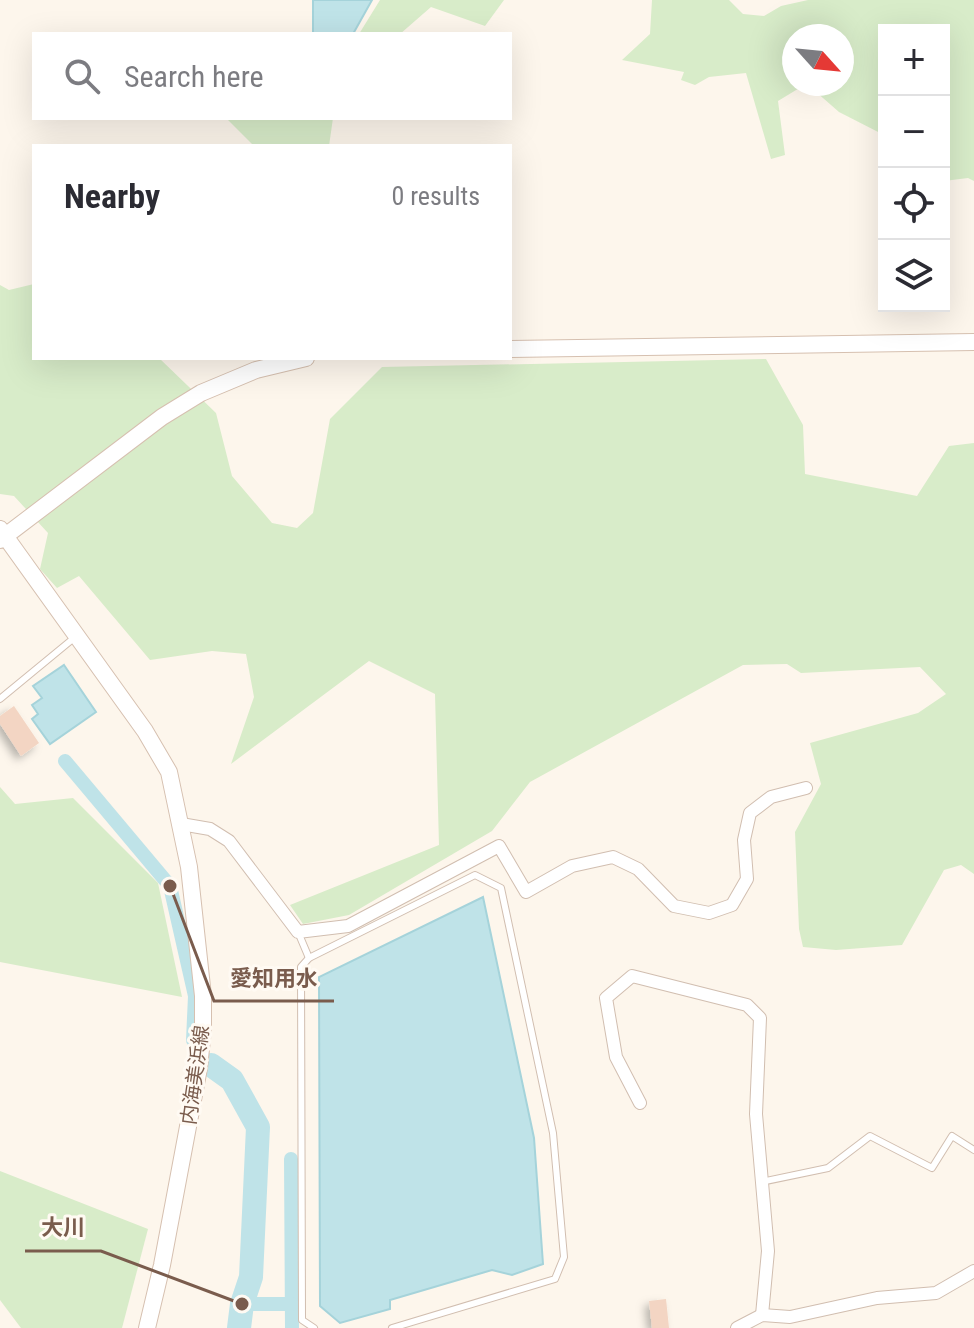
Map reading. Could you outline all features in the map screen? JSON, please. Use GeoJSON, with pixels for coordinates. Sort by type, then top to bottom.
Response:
{"type":"FeatureCollection","features":[{"type":"Feature","properties":{"kind":"main road"},"geometry":{"type":"LineString","coordinates":[[512,349],[974,342]]}},
{"type":"Feature","properties":{"kind":"main road"},"geometry":{"type":"LineString","coordinates":[[2,535],[188,401],[256,370],[298,360]]}},
{"type":"Feature","properties":{"kind":"main road","name":"内海美浜線"},"geometry":{"type":"LineString","coordinates":[[2,535],[145,731],[169,772],[189,867],[203,996],[203,1029],[199,1068],[147,1328]]}},
{"type":"Feature","properties":{"kind":"street"},"geometry":{"type":"LineString","coordinates":[[181,824],[210,829],[229,841],[298,932],[348,926],[499,846],[526,892],[572,866],[613,857],[638,869],[674,906],[709,913],[732,905],[747,879],[744,840],[750,813],[771,797],[806,788]]}},
{"type":"Feature","properties":{"kind":"street"},"geometry":{"type":"LineString","coordinates":[[640,1103],[616,1057],[606,998],[632,976],[747,1005],[760,1018],[756,1114],[768,1251],[762,1315]]}},
{"type":"Feature","properties":{"kind":"street"},"geometry":{"type":"LineString","coordinates":[[737,1328],[762,1315],[790,1317],[877,1298],[936,1293],[974,1271]]}},
{"type":"Feature","properties":{"kind":"lane"},"geometry":{"type":"LineString","coordinates":[[0,699],[75,637]]}},
{"type":"Feature","properties":{"kind":"lane"},"geometry":{"type":"LineString","coordinates":[[314,1328],[302,1320],[301,967],[309,958],[475,875],[501,888],[553,1133],[564,1257],[555,1279],[392,1328]]}},
{"type":"Feature","properties":{"kind":"lane"},"geometry":{"type":"LineString","coordinates":[[298,932],[309,958]]}},
{"type":"Feature","properties":{"kind":"lane"},"geometry":{"type":"LineString","coordinates":[[761,1182],[828,1168],[870,1136],[932,1168],[952,1136],[974,1150]]}},
{"type":"Feature","properties":{"kind":"green space"},"geometry":{"type":"Polygon","coordinates":[[[380,0],[504,0],[485,26],[431,7],[402,32],[360,32],[380,0]]]}},
{"type":"Feature","properties":{"kind":"green space"},"geometry":{"type":"Polygon","coordinates":[[[652,0],[729,0],[743,14],[764,16],[781,6],[808,0],[974,0],[974,181],[968,178],[950,180],[950,24],[878,24],[878,132],[839,112],[821,96],[854,96],[854,24],[782,24],[782,96],[786,96],[778,101],[785,155],[771,159],[746,73],[709,77],[695,85],[681,80],[684,72],[622,60],[650,34],[652,0]]]}},
{"type":"Feature","properties":{"kind":"green space"},"geometry":{"type":"Polygon","coordinates":[[[228,120],[333,120],[329,144],[252,144],[228,120]]]}},
{"type":"Feature","properties":{"kind":"green space"},"geometry":{"type":"Polygon","coordinates":[[[32,284],[32,360],[161,360],[216,413],[232,476],[272,523],[297,528],[313,513],[330,419],[382,367],[766,359],[803,425],[805,474],[917,496],[949,446],[974,443],[974,874],[961,865],[944,870],[902,945],[836,950],[803,947],[799,929],[795,832],[821,784],[810,743],[918,713],[946,694],[920,667],[801,673],[787,664],[743,665],[530,782],[492,831],[349,915],[303,924],[290,905],[439,845],[435,694],[369,661],[231,764],[254,697],[246,654],[212,651],[150,660],[79,576],[57,588],[40,569],[48,533],[14,496],[0,494],[0,285],[9,290],[32,284]]]}},
{"type":"Feature","properties":{"kind":"green space"},"geometry":{"type":"Polygon","coordinates":[[[0,787],[15,804],[73,798],[158,883],[182,997],[0,962],[0,787]]]}},
{"type":"Feature","properties":{"kind":"green space"},"geometry":{"type":"Polygon","coordinates":[[[0,1171],[148,1229],[122,1328],[21,1328],[0,1300],[0,1171]]]}},
{"type":"Feature","properties":{"kind":"water"},"geometry":{"type":"Polygon","coordinates":[[[313,0],[372,0],[354,32],[313,32],[313,0]]]}},
{"type":"Feature","properties":{"kind":"water"},"geometry":{"type":"Polygon","coordinates":[[[64,665],[96,712],[50,744],[32,719],[38,714],[32,705],[42,698],[33,686],[64,665]]]}},
{"type":"Feature","properties":{"kind":"water"},"geometry":{"type":"Polygon","coordinates":[[[483,897],[534,1138],[543,1264],[512,1275],[492,1270],[390,1300],[390,1309],[340,1323],[320,1306],[319,977],[483,897]]]}},
{"type":"Feature","properties":{"kind":"building"},"geometry":{"type":"Polygon","coordinates":[[[14,706],[39,743],[21,756],[0,724],[0,716],[14,706]]]}},
{"type":"Feature","properties":{"kind":"building"},"geometry":{"type":"Polygon","coordinates":[[[666,1299],[669,1328],[652,1328],[649,1301],[666,1299]]]}},
{"type":"Feature","properties":{"kind":"waterway"},"geometry":{"type":"LineString","coordinates":[[65,761],[170,886],[195,996],[193,1040]]}},
{"type":"Feature","properties":{"kind":"waterway"},"geometry":{"type":"LineString","coordinates":[[211,1065],[232,1080],[258,1127],[251,1277],[242,1304],[239,1328]]}},
{"type":"Feature","properties":{"kind":"waterway"},"geometry":{"type":"LineString","coordinates":[[291,1159],[292,1328]]}},
{"type":"Feature","properties":{"kind":"waterway"},"geometry":{"type":"LineString","coordinates":[[242,1304],[292,1304]]}},
{"type":"Feature","properties":{"kind":"place","name":"愛知用水"},"geometry":{"type":"Point","coordinates":[170,886]}},
{"type":"Feature","properties":{"kind":"place","name":"大川"},"geometry":{"type":"Point","coordinates":[242,1304]}}]}
